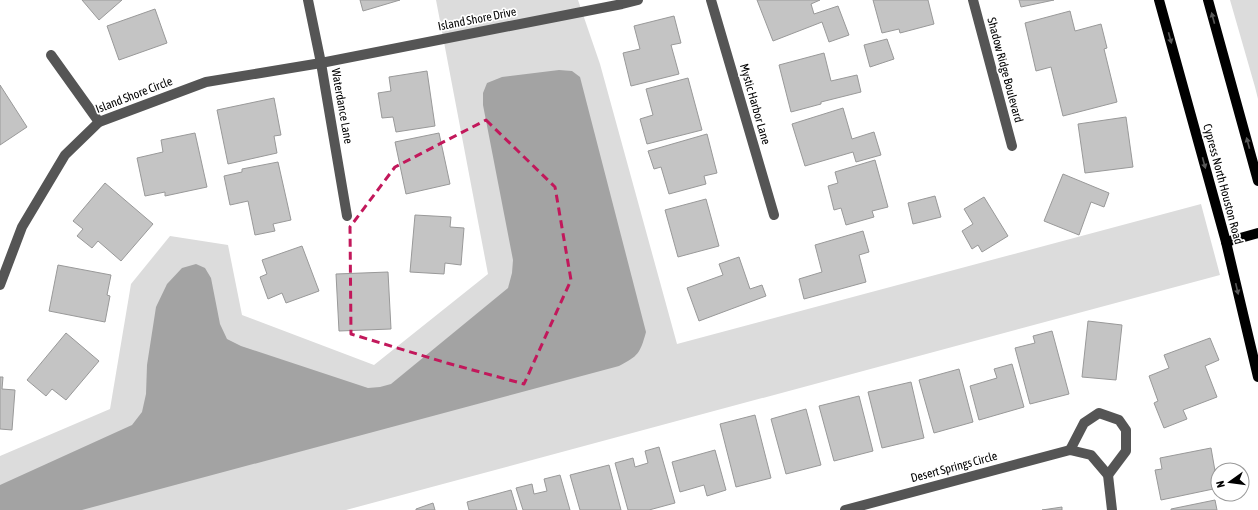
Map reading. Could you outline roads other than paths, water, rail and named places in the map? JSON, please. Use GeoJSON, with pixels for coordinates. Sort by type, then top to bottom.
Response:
{"type":"FeatureCollection","features":[{"type":"Feature","properties":{"kind":"main road","name":"Cypress North Houston Road"},"geometry":{"type":"LineString","coordinates":[[1160,0],[1226,242],[1258,377]]}},
{"type":"Feature","properties":{"kind":"main road"},"geometry":{"type":"LineString","coordinates":[[1208,0],[1258,181]]}},
{"type":"Feature","properties":{"kind":"main road"},"geometry":{"type":"LineString","coordinates":[[1226,242],[1258,233]]}},
{"type":"Feature","properties":{"kind":"street","name":"Waterdance Lane"},"geometry":{"type":"LineString","coordinates":[[308,0],[321,63],[347,216]]}},
{"type":"Feature","properties":{"kind":"street","name":"Island Shore Drive"},"geometry":{"type":"LineString","coordinates":[[321,63],[638,0]]}},
{"type":"Feature","properties":{"kind":"street","name":"Mystic Harbor Lane"},"geometry":{"type":"LineString","coordinates":[[711,0],[774,215]]}},
{"type":"Feature","properties":{"kind":"street","name":"Shadow Ridge Boulevard"},"geometry":{"type":"LineString","coordinates":[[974,0],[1012,146]]}},
{"type":"Feature","properties":{"kind":"street"},"geometry":{"type":"LineString","coordinates":[[51,55],[99,122]]}},
{"type":"Feature","properties":{"kind":"street","name":"Island Shore Circle"},"geometry":{"type":"LineString","coordinates":[[0,286],[22,227],[61,162],[65,156],[99,122],[206,82],[321,63]]}},
{"type":"Feature","properties":{"kind":"street"},"geometry":{"type":"LineString","coordinates":[[1070,450],[1084,422],[1099,413],[1119,420],[1126,430],[1126,451],[1108,474],[1112,510]]}},
{"type":"Feature","properties":{"kind":"street","name":"Desert Springs Circle"},"geometry":{"type":"LineString","coordinates":[[845,510],[1070,450],[1091,455],[1108,474]]}}]}
